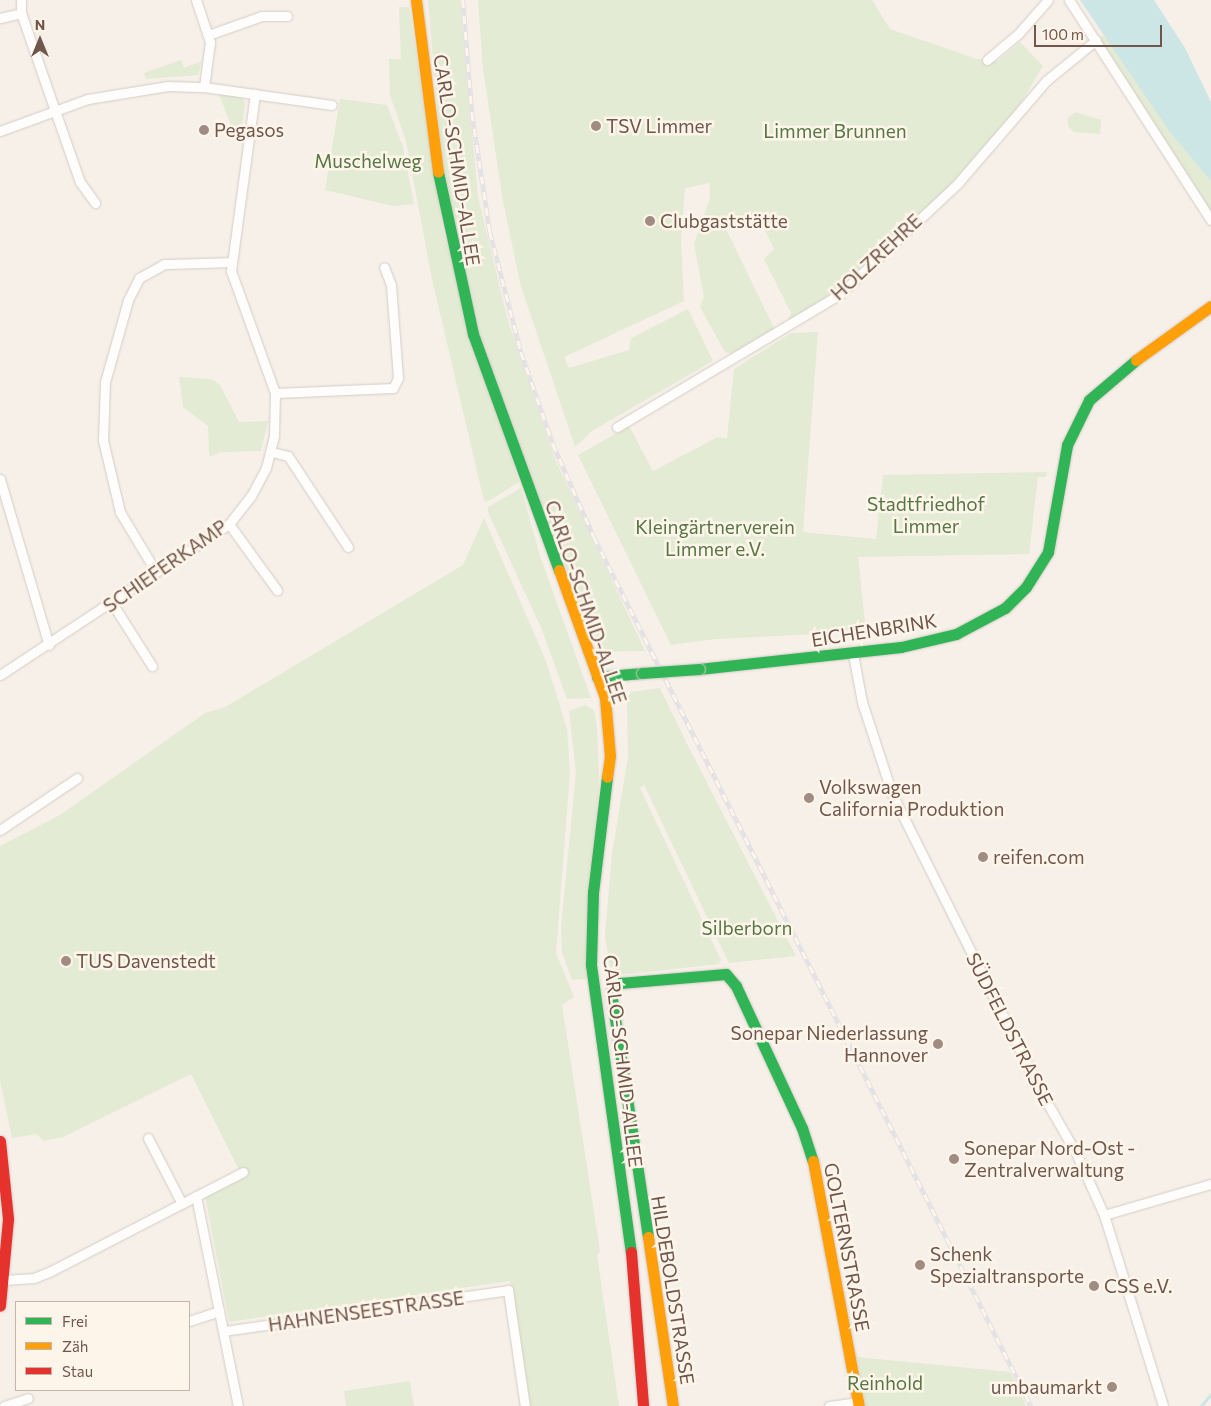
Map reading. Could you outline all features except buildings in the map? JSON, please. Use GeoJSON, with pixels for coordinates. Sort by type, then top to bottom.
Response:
{"type":"FeatureCollection","features":[{"type":"Feature","properties":{"kind":"street"},"geometry":{"type":"LineString","coordinates":[[20,0],[21,13],[80,182],[95,203]]}},
{"type":"Feature","properties":{"kind":"street"},"geometry":{"type":"LineString","coordinates":[[196,0],[208,35],[210,51],[204,87]]}},
{"type":"Feature","properties":{"kind":"street","name":"CARLO-SCHMID-ALLEE"},"geometry":{"type":"LineString","coordinates":[[416,0],[442,200],[473,334],[597,677],[606,709],[610,756],[592,901],[591,965],[633,1268],[643,1406]]}},
{"type":"Feature","properties":{"kind":"street"},"geometry":{"type":"LineString","coordinates":[[986,60],[1018,34],[1048,0]]}},
{"type":"Feature","properties":{"kind":"street"},"geometry":{"type":"LineString","coordinates":[[1069,0],[1211,220]]}},
{"type":"Feature","properties":{"kind":"street"},"geometry":{"type":"LineString","coordinates":[[0,18],[21,13]]}},
{"type":"Feature","properties":{"kind":"street"},"geometry":{"type":"LineString","coordinates":[[208,35],[262,16],[287,16]]}},
{"type":"Feature","properties":{"kind":"street","name":"HOLZREHRE"},"geometry":{"type":"LineString","coordinates":[[617,427],[840,294],[958,183],[1057,70],[1096,40]]}},
{"type":"Feature","properties":{"kind":"street"},"geometry":{"type":"LineString","coordinates":[[0,131],[114,93],[168,86],[204,87],[332,106]]}},
{"type":"Feature","properties":{"kind":"street","name":"SCHIEFERKAMP"},"geometry":{"type":"LineString","coordinates":[[0,674],[49,645],[228,524],[256,488],[272,452],[275,393],[231,262],[255,94]]}},
{"type":"Feature","properties":{"kind":"street"},"geometry":{"type":"LineString","coordinates":[[156,572],[120,512],[102,440],[105,382],[128,300],[140,278],[164,264],[231,262]]}},
{"type":"Feature","properties":{"kind":"street"},"geometry":{"type":"LineString","coordinates":[[275,393],[393,388],[398,378],[391,285],[384,267]]}},
{"type":"Feature","properties":{"kind":"street","name":"EICHENBRINK"},"geometry":{"type":"LineString","coordinates":[[597,677],[853,654],[956,634],[991,618],[1019,595],[1048,552],[1056,522],[1067,445],[1088,400],[1113,376],[1211,306]]}},
{"type":"Feature","properties":{"kind":"street"},"geometry":{"type":"LineString","coordinates":[[272,452],[288,456],[348,547]]}},
{"type":"Feature","properties":{"kind":"street"},"geometry":{"type":"LineString","coordinates":[[0,479],[49,645]]}},
{"type":"Feature","properties":{"kind":"street"},"geometry":{"type":"LineString","coordinates":[[228,524],[277,590]]}},
{"type":"Feature","properties":{"kind":"street"},"geometry":{"type":"LineString","coordinates":[[112,603],[152,666]]}},
{"type":"Feature","properties":{"kind":"street","name":"SÜDFELDSTRASSE"},"geometry":{"type":"LineString","coordinates":[[853,654],[864,710],[892,794],[1041,1092],[1076,1153],[1104,1215],[1163,1406]]}},
{"type":"Feature","properties":{"kind":"street"},"geometry":{"type":"LineString","coordinates":[[0,830],[77,778]]}},
{"type":"Feature","properties":{"kind":"street","name":"GOLTERNSTRASSE"},"geometry":{"type":"LineString","coordinates":[[717,972],[726,974],[736,986],[802,1128],[818,1174],[858,1404]]}},
{"type":"Feature","properties":{"kind":"street","name":"HILDEBOLDSTRASSE"},"geometry":{"type":"LineString","coordinates":[[673,1406],[611,992],[620,983],[717,972]]}},
{"type":"Feature","properties":{"kind":"street"},"geometry":{"type":"LineString","coordinates":[[148,1138],[182,1204]]}},
{"type":"Feature","properties":{"kind":"street"},"geometry":{"type":"LineString","coordinates":[[0,1141],[7,1196],[4,1280],[0,1306]]}},
{"type":"Feature","properties":{"kind":"street"},"geometry":{"type":"LineString","coordinates":[[4,1280],[34,1278],[51,1271],[243,1172]]}},
{"type":"Feature","properties":{"kind":"street"},"geometry":{"type":"LineString","coordinates":[[1104,1215],[1169,1193],[1211,1184]]}},
{"type":"Feature","properties":{"kind":"street"},"geometry":{"type":"LineString","coordinates":[[196,1196],[238,1406]]}},
{"type":"Feature","properties":{"kind":"street","name":"HAHNENSEESTRASSE"},"geometry":{"type":"LineString","coordinates":[[224,1331],[508,1290],[525,1406]]}},
{"type":"Feature","properties":{"kind":"street"},"geometry":{"type":"LineString","coordinates":[[190,1321],[219,1310]]}},
{"type":"Feature","properties":{"kind":"street"},"geometry":{"type":"LineString","coordinates":[[4,1406],[28,1398]]}},
{"type":"Feature","properties":{"kind":"street"},"geometry":{"type":"LineString","coordinates":[[829,1406],[858,1404]]}},
{"type":"Feature","properties":{"kind":"green space"},"geometry":{"type":"Polygon","coordinates":[[[428,0],[460,0],[478,197],[507,317],[555,459],[645,651],[600,652],[529,477],[477,328],[458,254],[440,143],[428,0]]]}},
{"type":"Feature","properties":{"kind":"green space","name":"Limmer Brunnen"},"geometry":{"type":"Polygon","coordinates":[[[478,0],[872,0],[890,29],[977,59],[998,61],[1020,42],[1043,66],[1019,106],[935,203],[893,236],[847,283],[786,323],[791,313],[764,259],[774,249],[761,222],[723,223],[775,330],[732,354],[725,352],[700,307],[704,297],[694,244],[710,198],[710,183],[685,188],[681,241],[684,301],[564,357],[569,368],[629,350],[631,338],[688,309],[713,361],[592,431],[575,447],[520,283],[502,196],[483,69],[478,0]]]}},
{"type":"Feature","properties":{"kind":"green space"},"geometry":{"type":"Polygon","coordinates":[[[399,7],[409,7],[443,230],[519,482],[487,502],[484,501],[432,279],[406,141],[390,95],[389,59],[401,59],[399,7]]]}},
{"type":"Feature","properties":{"kind":"green space"},"geometry":{"type":"Polygon","coordinates":[[[1104,35],[1211,181],[1211,220],[1096,40],[1104,35]]]}},
{"type":"Feature","properties":{"kind":"green space"},"geometry":{"type":"Polygon","coordinates":[[[181,60],[184,68],[202,61],[198,75],[146,79],[144,73],[181,60]]]}},
{"type":"Feature","properties":{"kind":"green space"},"geometry":{"type":"Polygon","coordinates":[[[219,94],[241,97],[245,103],[241,136],[236,139],[219,94]]]}},
{"type":"Feature","properties":{"kind":"green space","name":"Muschelweg"},"geometry":{"type":"Polygon","coordinates":[[[340,99],[387,105],[403,147],[414,204],[393,206],[325,190],[340,99]]]}},
{"type":"Feature","properties":{"kind":"green space"},"geometry":{"type":"Polygon","coordinates":[[[1076,112],[1101,120],[1100,134],[1074,132],[1068,126],[1068,118],[1076,112]]]}},
{"type":"Feature","properties":{"kind":"green space","name":"Kleingärtnerverein Limmer e.V."},"geometry":{"type":"Polygon","coordinates":[[[818,332],[803,532],[876,539],[883,475],[1047,472],[1046,477],[1038,477],[1029,554],[858,557],[866,632],[716,639],[671,645],[578,455],[629,426],[653,471],[718,437],[727,438],[734,369],[791,333],[818,332]]]}},
{"type":"Feature","properties":{"kind":"green space"},"geometry":{"type":"Polygon","coordinates":[[[179,377],[211,379],[220,385],[239,422],[268,421],[261,451],[221,452],[209,457],[208,426],[183,407],[179,377]]]}},
{"type":"Feature","properties":{"kind":"green space"},"geometry":{"type":"Polygon","coordinates":[[[521,488],[541,559],[591,698],[567,699],[542,630],[488,512],[488,507],[521,488]]]}},
{"type":"Feature","properties":{"kind":"green space"},"geometry":{"type":"Polygon","coordinates":[[[484,518],[546,661],[567,729],[570,772],[556,953],[574,997],[562,1005],[600,1251],[597,1255],[619,1406],[529,1406],[510,1281],[229,1322],[205,1196],[242,1176],[191,1074],[63,1137],[43,1141],[37,1134],[12,1138],[0,1080],[0,846],[60,815],[205,713],[225,707],[463,565],[484,518]]]}},
{"type":"Feature","properties":{"kind":"green space","name":"Silberborn"},"geometry":{"type":"Polygon","coordinates":[[[660,688],[796,956],[729,963],[644,785],[640,788],[721,960],[719,964],[611,976],[605,935],[612,854],[628,757],[627,697],[631,692],[660,688]]]}},
{"type":"Feature","properties":{"kind":"green space"},"geometry":{"type":"Polygon","coordinates":[[[585,705],[594,710],[597,727],[599,777],[587,979],[572,980],[562,952],[561,927],[576,772],[569,711],[585,705]]]}},
{"type":"Feature","properties":{"kind":"green space","name":"Reinhold"},"geometry":{"type":"Polygon","coordinates":[[[857,1357],[1010,1372],[1026,1406],[865,1406],[857,1357]]]}},
{"type":"Feature","properties":{"kind":"green space"},"geometry":{"type":"Polygon","coordinates":[[[410,1381],[414,1406],[346,1406],[344,1391],[410,1381]]]}},
{"type":"Feature","properties":{"kind":"water"},"geometry":{"type":"Polygon","coordinates":[[[1080,0],[1154,0],[1185,48],[1211,102],[1211,181],[1170,132],[1080,0]]]}},
{"type":"Feature","properties":{"kind":"waterway"},"geometry":{"type":"LineString","coordinates":[[1201,1406],[1211,1394]]}},
{"type":"Feature","properties":{"kind":"railway"},"geometry":{"type":"LineString","coordinates":[[463,0],[472,113],[490,232],[521,352],[553,444],[594,537],[1031,1406]]}},
{"type":"Feature","properties":{"kind":"traffic: fast"},"geometry":{"type":"LineString","coordinates":[[438,172],[473,334],[559,570]]}},
{"type":"Feature","properties":{"kind":"traffic: fast"},"geometry":{"type":"LineString","coordinates":[[699,669],[901,647],[956,634],[1005,608],[1026,587],[1048,552],[1067,445],[1089,400],[1136,360]]}},
{"type":"Feature","properties":{"kind":"traffic: fast"},"geometry":{"type":"LineString","coordinates":[[642,673],[699,669]]}},
{"type":"Feature","properties":{"kind":"traffic: fast"},"geometry":{"type":"LineString","coordinates":[[597,677],[642,673]]}},
{"type":"Feature","properties":{"kind":"traffic: fast"},"geometry":{"type":"LineString","coordinates":[[607,777],[593,892],[591,965],[631,1252]]}},
{"type":"Feature","properties":{"kind":"traffic: fast"},"geometry":{"type":"LineString","coordinates":[[648,1237],[611,992],[620,983],[726,974],[736,986],[802,1128],[813,1161]]}},
{"type":"Feature","properties":{"kind":"traffic: slow"},"geometry":{"type":"LineString","coordinates":[[416,0],[438,172]]}},
{"type":"Feature","properties":{"kind":"traffic: slow"},"geometry":{"type":"LineString","coordinates":[[1136,360],[1211,306]]}},
{"type":"Feature","properties":{"kind":"traffic: slow"},"geometry":{"type":"LineString","coordinates":[[559,570],[605,698],[610,756],[607,777]]}},
{"type":"Feature","properties":{"kind":"traffic: slow"},"geometry":{"type":"LineString","coordinates":[[813,1161],[859,1406]]}},
{"type":"Feature","properties":{"kind":"traffic: slow"},"geometry":{"type":"LineString","coordinates":[[648,1237],[673,1406]]}},
{"type":"Feature","properties":{"kind":"traffic: jam"},"geometry":{"type":"LineString","coordinates":[[0,1141],[8,1219],[0,1306]]}},
{"type":"Feature","properties":{"kind":"traffic: jam"},"geometry":{"type":"LineString","coordinates":[[631,1252],[643,1406]]}},
{"type":"Feature","properties":{"kind":"place","name":"TSV Limmer"},"geometry":{"type":"Point","coordinates":[596,126]}},
{"type":"Feature","properties":{"kind":"place","name":"Pegasos"},"geometry":{"type":"Point","coordinates":[204,130]}},
{"type":"Feature","properties":{"kind":"place","name":"Clubgaststätte"},"geometry":{"type":"Point","coordinates":[650,221]}},
{"type":"Feature","properties":{"kind":"place","name":"Volkswagen California Produktion"},"geometry":{"type":"Point","coordinates":[809,798]}},
{"type":"Feature","properties":{"kind":"place","name":"reifen.com"},"geometry":{"type":"Point","coordinates":[983,857]}},
{"type":"Feature","properties":{"kind":"place","name":"TUS Davenstedt"},"geometry":{"type":"Point","coordinates":[66,961]}},
{"type":"Feature","properties":{"kind":"place","name":"Sonepar Niederlassung Hannover"},"geometry":{"type":"Point","coordinates":[938,1044]}},
{"type":"Feature","properties":{"kind":"place","name":"Sonepar Nord-Ost - Zentralverwaltung"},"geometry":{"type":"Point","coordinates":[954,1159]}},
{"type":"Feature","properties":{"kind":"place","name":"Schenk Spezialtransporte"},"geometry":{"type":"Point","coordinates":[920,1265]}},
{"type":"Feature","properties":{"kind":"place","name":"CSS e.V."},"geometry":{"type":"Point","coordinates":[1094,1286]}},
{"type":"Feature","properties":{"kind":"place","name":"umbaumarkt"},"geometry":{"type":"Point","coordinates":[1112,1387]}},
{"type":"Feature","properties":{"kind":"park label","name":"Stadtfriedhof Limmer"},"geometry":{"type":"Point","coordinates":[926,515]}}]}
